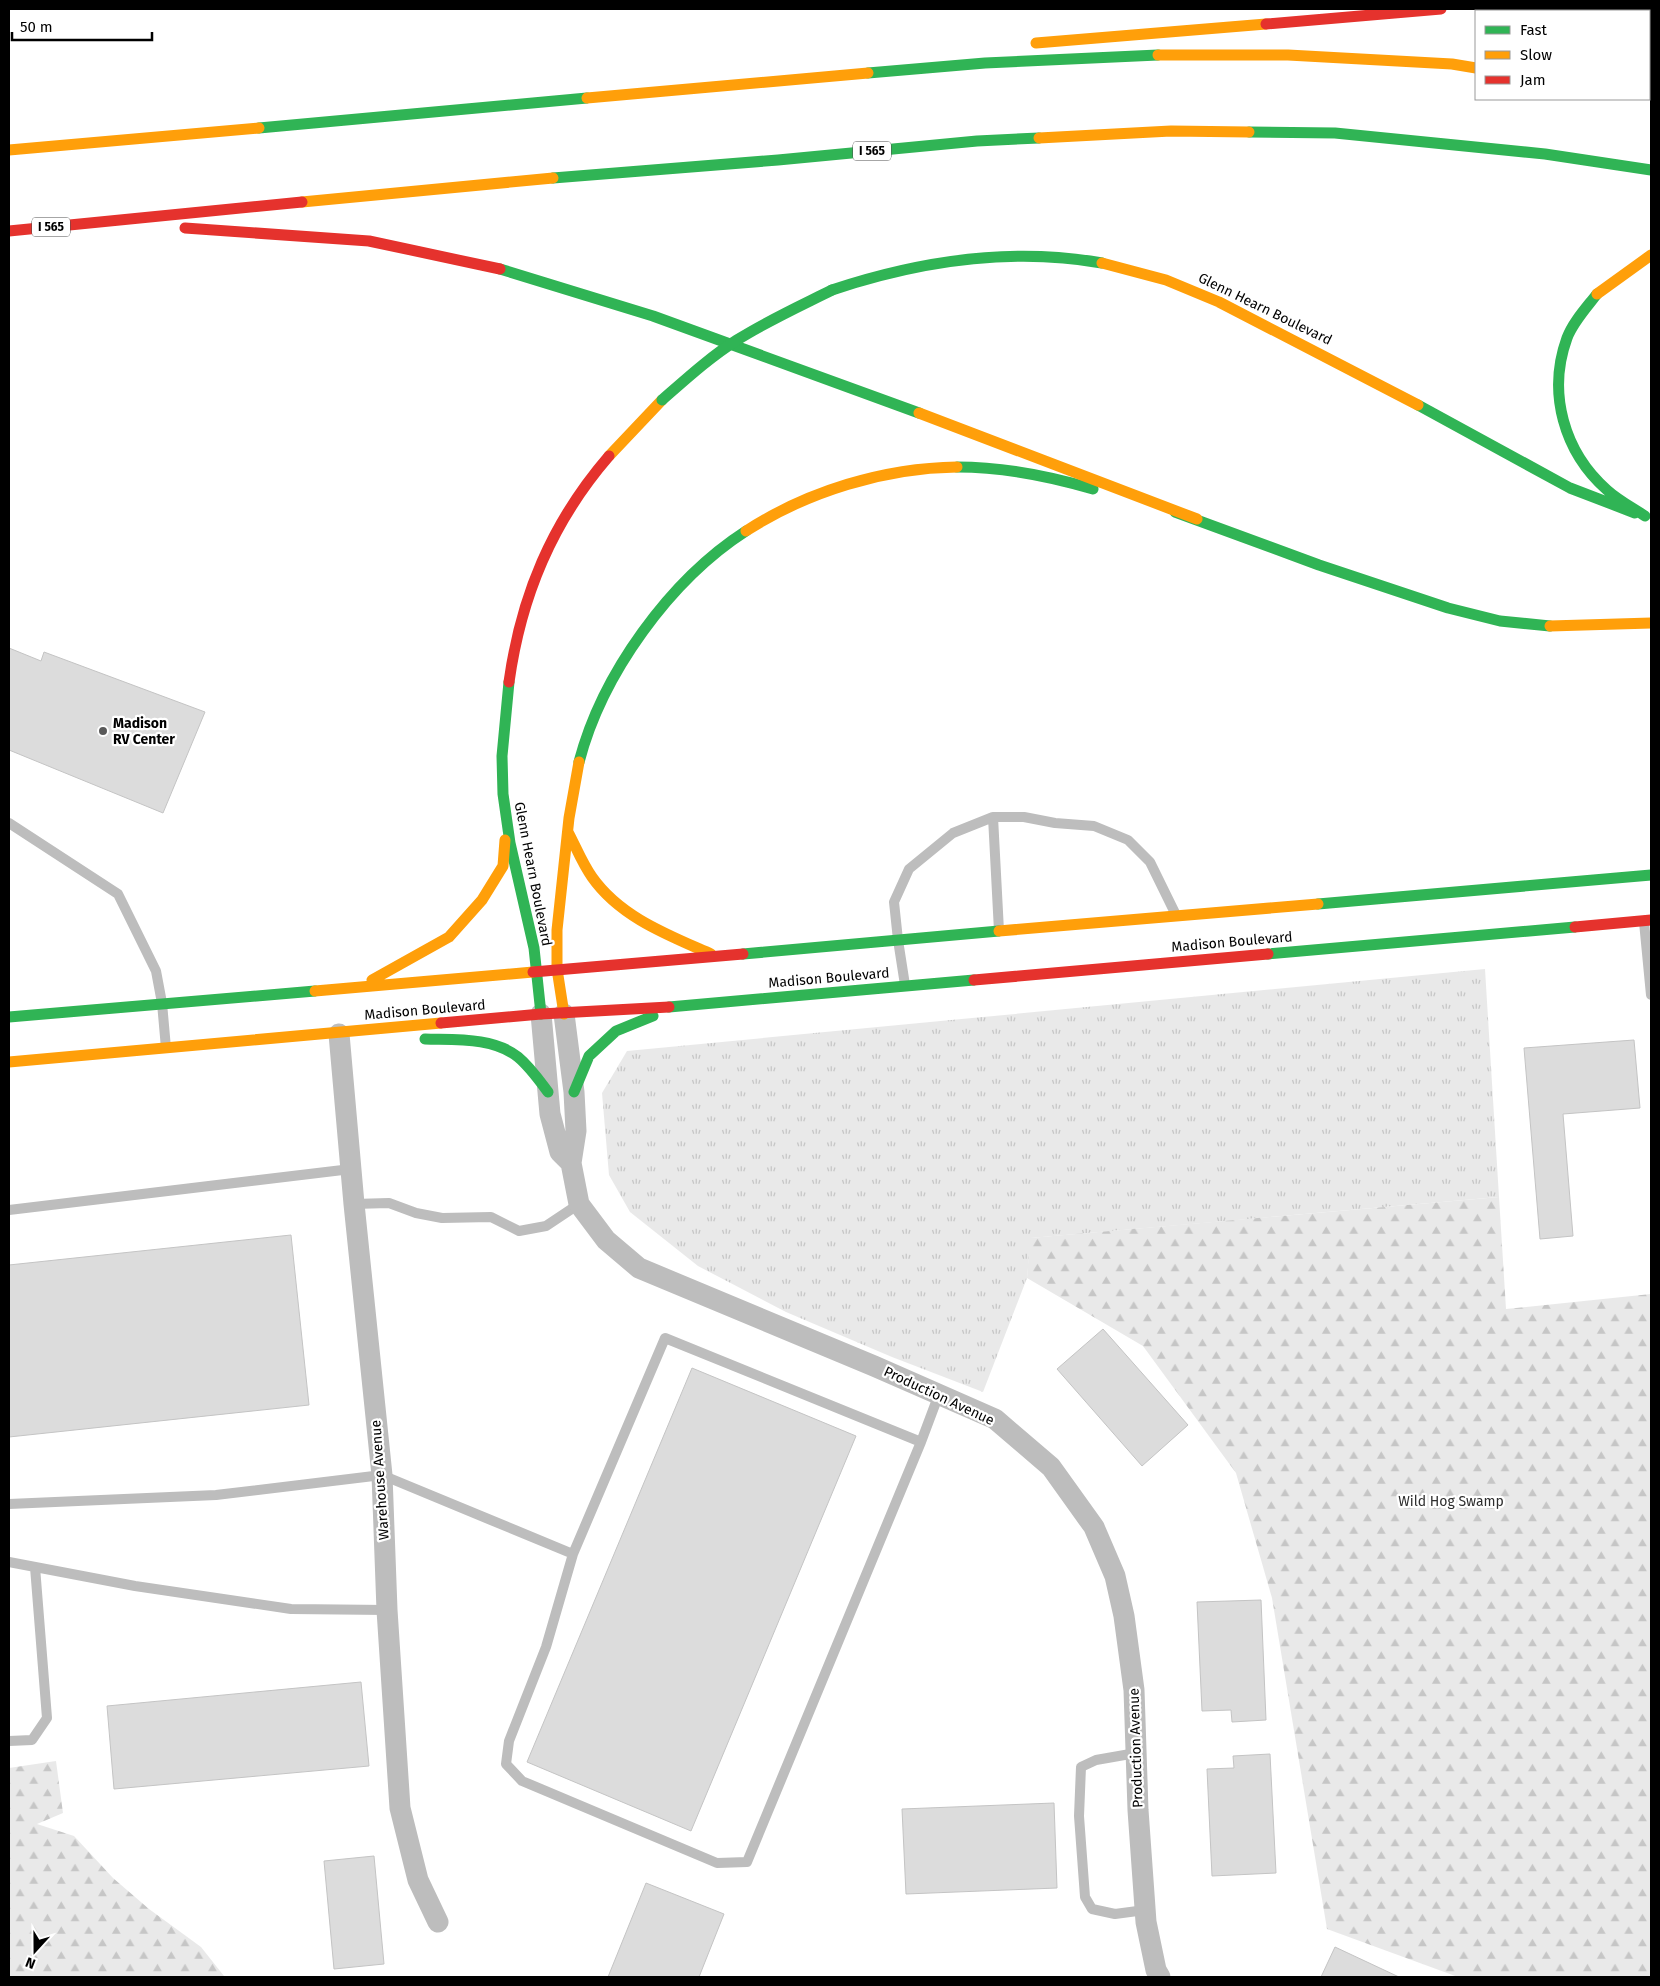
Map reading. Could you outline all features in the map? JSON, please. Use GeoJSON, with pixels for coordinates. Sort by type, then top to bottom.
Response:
{"type":"FeatureCollection","features":[{"type":"Feature","properties":{"kind":"main road"},"geometry":{"type":"LineString","coordinates":[[1024,44],[1441,9]]}},
{"type":"Feature","properties":{"kind":"main road"},"geometry":{"type":"LineString","coordinates":[[985,63],[1008,52]]}},
{"type":"Feature","properties":{"kind":"main road"},"geometry":{"type":"LineString","coordinates":[[9,150],[985,63],[1152,55],[1288,55],[1452,64],[1475,68]]}},
{"type":"Feature","properties":{"kind":"main road","name":"I 565"},"geometry":{"type":"LineString","coordinates":[[9,231],[522,180],[778,160],[977,141],[1171,131],[1335,133],[1545,154],[1651,170]]}},
{"type":"Feature","properties":{"kind":"main road"},"geometry":{"type":"LineString","coordinates":[[94,223],[368,242],[489,266],[653,316],[859,390],[1197,519]]}},
{"type":"Feature","properties":{"kind":"main road"},"geometry":{"type":"LineString","coordinates":[[1648,517],[1607,490],[1578,457],[1561,418],[1558,389],[1561,362],[1567,337],[1581,315],[1598,293],[1651,255]]}},
{"type":"Feature","properties":{"kind":"main road","name":"Glenn Hearn Boulevard"},"geometry":{"type":"LineString","coordinates":[[541,1014],[532,939],[506,828],[503,791],[504,727],[519,630],[530,594],[557,528],[576,499],[606,459],[662,400],[701,366],[737,340],[773,319],[832,290],[892,271],[938,262],[991,257],[1040,257],[1086,260],[1153,276],[1201,293],[1240,312],[1383,385],[1608,506],[1648,517]]}},
{"type":"Feature","properties":{"kind":"main road","name":"Glenn Hearn Boulevard"},"geometry":{"type":"LineString","coordinates":[[564,1014],[557,969],[557,934],[568,832],[577,770],[592,724],[612,681],[637,639],[665,603],[697,570],[731,541],[771,516],[838,488],[896,473],[940,468],[983,467],[1034,475],[1081,485],[1197,519],[1319,565],[1448,608],[1500,621],[1552,626],[1651,623]]}},
{"type":"Feature","properties":{"kind":"main road"},"geometry":{"type":"LineString","coordinates":[[361,986],[413,959],[449,937],[482,900],[503,866],[506,828]]}},
{"type":"Feature","properties":{"kind":"main road"},"geometry":{"type":"LineString","coordinates":[[568,832],[592,878],[619,905],[654,929],[715,955]]}},
{"type":"Feature","properties":{"kind":"main road"},"geometry":{"type":"LineString","coordinates":[[9,1017],[1651,875]]}},
{"type":"Feature","properties":{"kind":"main road","name":"Madison Boulevard"},"geometry":{"type":"LineString","coordinates":[[9,1062],[339,1034],[541,1014],[673,1007],[1647,920]]}},
{"type":"Feature","properties":{"kind":"main road"},"geometry":{"type":"LineString","coordinates":[[574,1092],[589,1056],[602,1044],[616,1032],[673,1007]]}},
{"type":"Feature","properties":{"kind":"main road"},"geometry":{"type":"LineString","coordinates":[[339,1034],[488,1043],[508,1050],[526,1064],[548,1092]]}},
{"type":"Feature","properties":{"kind":"street","name":"Production Avenue"},"geometry":{"type":"LineString","coordinates":[[541,1014],[550,1114],[560,1152],[571,1163]]}},
{"type":"Feature","properties":{"kind":"street","name":"Production Avenue"},"geometry":{"type":"LineString","coordinates":[[564,1014],[574,1092],[576,1131],[571,1163],[579,1204],[606,1240],[639,1268],[995,1419],[1051,1467],[1094,1527],[1115,1576],[1124,1616],[1134,1690],[1138,1810],[1145,1910],[1156,1970],[1160,1977]]}},
{"type":"Feature","properties":{"kind":"street","name":"Warehouse Avenue"},"geometry":{"type":"LineString","coordinates":[[339,1034],[354,1204],[382,1475],[387,1610],[400,1808],[418,1880],[438,1922]]}},
{"type":"Feature","properties":{"kind":"lane"},"geometry":{"type":"LineString","coordinates":[[906,986],[894,902],[909,869],[953,833],[993,817],[1024,817],[1055,823],[1094,826],[1128,840],[1150,862],[1176,915]]}},
{"type":"Feature","properties":{"kind":"lane"},"geometry":{"type":"LineString","coordinates":[[993,817],[999,931]]}},
{"type":"Feature","properties":{"kind":"lane"},"geometry":{"type":"LineString","coordinates":[[9,823],[118,894],[156,971],[162,1003],[166,1049]]}},
{"type":"Feature","properties":{"kind":"lane"},"geometry":{"type":"LineString","coordinates":[[1647,920],[1651,995]]}},
{"type":"Feature","properties":{"kind":"lane"},"geometry":{"type":"LineString","coordinates":[[9,1210],[351,1169]]}},
{"type":"Feature","properties":{"kind":"lane"},"geometry":{"type":"LineString","coordinates":[[354,1204],[389,1203],[416,1214],[442,1218],[491,1217],[519,1230],[546,1226],[579,1204]]}},
{"type":"Feature","properties":{"kind":"lane"},"geometry":{"type":"LineString","coordinates":[[921,1442],[665,1338],[573,1554],[546,1647],[510,1741],[506,1764],[522,1781],[718,1862],[747,1862],[921,1442],[939,1394]]}},
{"type":"Feature","properties":{"kind":"lane"},"geometry":{"type":"LineString","coordinates":[[9,1504],[216,1495],[382,1475],[573,1554]]}},
{"type":"Feature","properties":{"kind":"lane"},"geometry":{"type":"LineString","coordinates":[[9,1562],[135,1586],[291,1609],[387,1610]]}},
{"type":"Feature","properties":{"kind":"lane"},"geometry":{"type":"LineString","coordinates":[[9,1741],[32,1740],[47,1718],[35,1567]]}},
{"type":"Feature","properties":{"kind":"lane"},"geometry":{"type":"LineString","coordinates":[[1136,1753],[1096,1760],[1081,1767],[1079,1816],[1085,1897],[1092,1909],[1115,1914],[1145,1910]]}},
{"type":"Feature","properties":{"kind":"green space"},"geometry":{"type":"Polygon","coordinates":[[[1485,969],[1499,1197],[1031,1238],[1027,1278],[983,1392],[892,1357],[786,1312],[698,1266],[630,1212],[609,1175],[602,1093],[627,1051],[1485,969]]]}},
{"type":"Feature","properties":{"kind":"green space","name":"Wild Hog Swamp"},"geometry":{"type":"Polygon","coordinates":[[[1499,1197],[1506,1309],[1651,1294],[1651,1977],[1458,1977],[1327,1929],[1272,1598],[1236,1473],[1143,1346],[1027,1278],[1030,1238],[1499,1197]]]}},
{"type":"Feature","properties":{"kind":"green space"},"geometry":{"type":"Polygon","coordinates":[[[56,1761],[63,1813],[37,1824],[74,1836],[113,1878],[149,1909],[201,1947],[224,1976],[227,1977],[9,1977],[9,1768],[56,1761]]]}},
{"type":"Feature","properties":{"kind":"building","name":"Madison RV Center"},"geometry":{"type":"Polygon","coordinates":[[[9,648],[41,661],[44,652],[205,712],[163,813],[9,750],[9,648]]]}},
{"type":"Feature","properties":{"kind":"building"},"geometry":{"type":"Polygon","coordinates":[[[1634,1040],[1640,1108],[1563,1114],[1573,1236],[1540,1239],[1524,1048],[1634,1040]]]}},
{"type":"Feature","properties":{"kind":"building"},"geometry":{"type":"Polygon","coordinates":[[[291,1235],[309,1405],[9,1437],[9,1265],[291,1235]]]}},
{"type":"Feature","properties":{"kind":"building"},"geometry":{"type":"Polygon","coordinates":[[[1103,1329],[1188,1425],[1142,1466],[1057,1369],[1103,1329]]]}},
{"type":"Feature","properties":{"kind":"building"},"geometry":{"type":"Polygon","coordinates":[[[692,1368],[856,1436],[691,1831],[527,1762],[692,1368]]]}},
{"type":"Feature","properties":{"kind":"building"},"geometry":{"type":"Polygon","coordinates":[[[1261,1600],[1266,1720],[1232,1722],[1231,1710],[1202,1711],[1197,1602],[1261,1600]]]}},
{"type":"Feature","properties":{"kind":"building"},"geometry":{"type":"Polygon","coordinates":[[[361,1682],[369,1766],[114,1789],[107,1706],[361,1682]]]}},
{"type":"Feature","properties":{"kind":"building"},"geometry":{"type":"Polygon","coordinates":[[[1270,1754],[1276,1873],[1212,1876],[1207,1769],[1234,1768],[1233,1756],[1270,1754]]]}},
{"type":"Feature","properties":{"kind":"building"},"geometry":{"type":"Polygon","coordinates":[[[1054,1803],[1057,1888],[906,1894],[902,1809],[1054,1803]]]}},
{"type":"Feature","properties":{"kind":"building"},"geometry":{"type":"Polygon","coordinates":[[[374,1856],[384,1964],[334,1969],[324,1861],[374,1856]]]}},
{"type":"Feature","properties":{"kind":"building"},"geometry":{"type":"Polygon","coordinates":[[[646,1883],[724,1914],[699,1977],[608,1977],[646,1883]]]}},
{"type":"Feature","properties":{"kind":"building"},"geometry":{"type":"Polygon","coordinates":[[[1335,1947],[1399,1977],[1321,1977],[1335,1947]]]}},
{"type":"Feature","properties":{"kind":"traffic: fast"},"geometry":{"type":"LineString","coordinates":[[868,73],[985,63],[1158,55]]}},
{"type":"Feature","properties":{"kind":"traffic: fast"},"geometry":{"type":"LineString","coordinates":[[259,128],[587,98]]}},
{"type":"Feature","properties":{"kind":"traffic: fast"},"geometry":{"type":"LineString","coordinates":[[1249,132],[1335,133],[1545,154],[1651,170]]}},
{"type":"Feature","properties":{"kind":"traffic: fast"},"geometry":{"type":"LineString","coordinates":[[553,178],[778,160],[977,141],[1039,138]]}},
{"type":"Feature","properties":{"kind":"traffic: fast"},"geometry":{"type":"LineString","coordinates":[[832,290],[898,271],[966,260],[1034,256],[1102,263]]}},
{"type":"Feature","properties":{"kind":"traffic: fast"},"geometry":{"type":"LineString","coordinates":[[500,269],[653,316],[919,413]]}},
{"type":"Feature","properties":{"kind":"traffic: fast"},"geometry":{"type":"LineString","coordinates":[[662,400],[689,376],[737,340],[832,290]]}},
{"type":"Feature","properties":{"kind":"traffic: fast"},"geometry":{"type":"LineString","coordinates":[[1597,294],[1573,326],[1567,338],[1561,359],[1559,380],[1563,420],[1570,440],[1592,475],[1611,494],[1645,516]]}},
{"type":"Feature","properties":{"kind":"traffic: fast"},"geometry":{"type":"LineString","coordinates":[[1418,405],[1570,488],[1635,513]]}},
{"type":"Feature","properties":{"kind":"traffic: fast"},"geometry":{"type":"LineString","coordinates":[[957,467],[1026,473],[1093,489]]}},
{"type":"Feature","properties":{"kind":"traffic: fast"},"geometry":{"type":"LineString","coordinates":[[1175,512],[1319,565],[1448,608],[1500,621],[1550,626]]}},
{"type":"Feature","properties":{"kind":"traffic: fast"},"geometry":{"type":"LineString","coordinates":[[579,762],[604,696],[622,663],[643,632],[666,602],[691,575],[718,551],[746,531]]}},
{"type":"Feature","properties":{"kind":"traffic: fast"},"geometry":{"type":"LineString","coordinates":[[509,682],[502,756],[503,794],[510,843],[534,948],[541,1014]]}},
{"type":"Feature","properties":{"kind":"traffic: fast"},"geometry":{"type":"LineString","coordinates":[[1318,904],[1651,875]]}},
{"type":"Feature","properties":{"kind":"traffic: fast"},"geometry":{"type":"LineString","coordinates":[[1268,954],[1575,927]]}},
{"type":"Feature","properties":{"kind":"traffic: fast"},"geometry":{"type":"LineString","coordinates":[[743,954],[999,931]]}},
{"type":"Feature","properties":{"kind":"traffic: fast"},"geometry":{"type":"LineString","coordinates":[[669,1007],[974,980]]}},
{"type":"Feature","properties":{"kind":"traffic: fast"},"geometry":{"type":"LineString","coordinates":[[9,1017],[315,991]]}},
{"type":"Feature","properties":{"kind":"traffic: fast"},"geometry":{"type":"LineString","coordinates":[[574,1092],[589,1056],[616,1031],[653,1016]]}},
{"type":"Feature","properties":{"kind":"traffic: fast"},"geometry":{"type":"LineString","coordinates":[[425,1039],[473,1041],[497,1046],[518,1057],[548,1092]]}},
{"type":"Feature","properties":{"kind":"traffic: slow"},"geometry":{"type":"LineString","coordinates":[[1036,43],[1266,24]]}},
{"type":"Feature","properties":{"kind":"traffic: slow"},"geometry":{"type":"LineString","coordinates":[[1158,55],[1288,55],[1452,64],[1475,68]]}},
{"type":"Feature","properties":{"kind":"traffic: slow"},"geometry":{"type":"LineString","coordinates":[[587,98],[868,73]]}},
{"type":"Feature","properties":{"kind":"traffic: slow"},"geometry":{"type":"LineString","coordinates":[[9,150],[259,128]]}},
{"type":"Feature","properties":{"kind":"traffic: slow"},"geometry":{"type":"LineString","coordinates":[[1039,138],[1171,131],[1249,132]]}},
{"type":"Feature","properties":{"kind":"traffic: slow"},"geometry":{"type":"LineString","coordinates":[[302,202],[553,178]]}},
{"type":"Feature","properties":{"kind":"traffic: slow"},"geometry":{"type":"LineString","coordinates":[[1597,294],[1651,255]]}},
{"type":"Feature","properties":{"kind":"traffic: slow"},"geometry":{"type":"LineString","coordinates":[[1102,263],[1166,280],[1219,302],[1418,405]]}},
{"type":"Feature","properties":{"kind":"traffic: slow"},"geometry":{"type":"LineString","coordinates":[[609,456],[662,400]]}},
{"type":"Feature","properties":{"kind":"traffic: slow"},"geometry":{"type":"LineString","coordinates":[[919,413],[1197,519]]}},
{"type":"Feature","properties":{"kind":"traffic: slow"},"geometry":{"type":"LineString","coordinates":[[746,531],[795,504],[847,484],[902,472],[957,467]]}},
{"type":"Feature","properties":{"kind":"traffic: slow"},"geometry":{"type":"LineString","coordinates":[[1550,626],[1651,623]]}},
{"type":"Feature","properties":{"kind":"traffic: slow"},"geometry":{"type":"LineString","coordinates":[[564,1014],[557,969],[557,930],[569,818],[579,762]]}},
{"type":"Feature","properties":{"kind":"traffic: slow"},"geometry":{"type":"LineString","coordinates":[[568,832],[592,877],[616,903],[662,932],[711,954]]}},
{"type":"Feature","properties":{"kind":"traffic: slow"},"geometry":{"type":"LineString","coordinates":[[372,980],[449,937],[482,900],[503,866],[505,840]]}},
{"type":"Feature","properties":{"kind":"traffic: slow"},"geometry":{"type":"LineString","coordinates":[[999,931],[1318,904]]}},
{"type":"Feature","properties":{"kind":"traffic: slow"},"geometry":{"type":"LineString","coordinates":[[315,991],[533,972]]}},
{"type":"Feature","properties":{"kind":"traffic: slow"},"geometry":{"type":"LineString","coordinates":[[9,1062],[441,1023]]}},
{"type":"Feature","properties":{"kind":"traffic: jam"},"geometry":{"type":"LineString","coordinates":[[1266,24],[1441,9]]}},
{"type":"Feature","properties":{"kind":"traffic: jam"},"geometry":{"type":"LineString","coordinates":[[9,231],[302,202]]}},
{"type":"Feature","properties":{"kind":"traffic: jam"},"geometry":{"type":"LineString","coordinates":[[185,228],[369,241],[500,269]]}},
{"type":"Feature","properties":{"kind":"traffic: jam"},"geometry":{"type":"LineString","coordinates":[[509,682],[514,650],[522,620],[542,562],[555,534],[571,507],[609,456]]}},
{"type":"Feature","properties":{"kind":"traffic: jam"},"geometry":{"type":"LineString","coordinates":[[1575,927],[1651,920]]}},
{"type":"Feature","properties":{"kind":"traffic: jam"},"geometry":{"type":"LineString","coordinates":[[533,972],[743,954]]}},
{"type":"Feature","properties":{"kind":"traffic: jam"},"geometry":{"type":"LineString","coordinates":[[974,980],[1268,954]]}},
{"type":"Feature","properties":{"kind":"traffic: jam"},"geometry":{"type":"LineString","coordinates":[[441,1023],[541,1014],[669,1007]]}},
{"type":"Feature","properties":{"kind":"place","name":"Madison RV Center"},"geometry":{"type":"Point","coordinates":[103,731]}}]}
